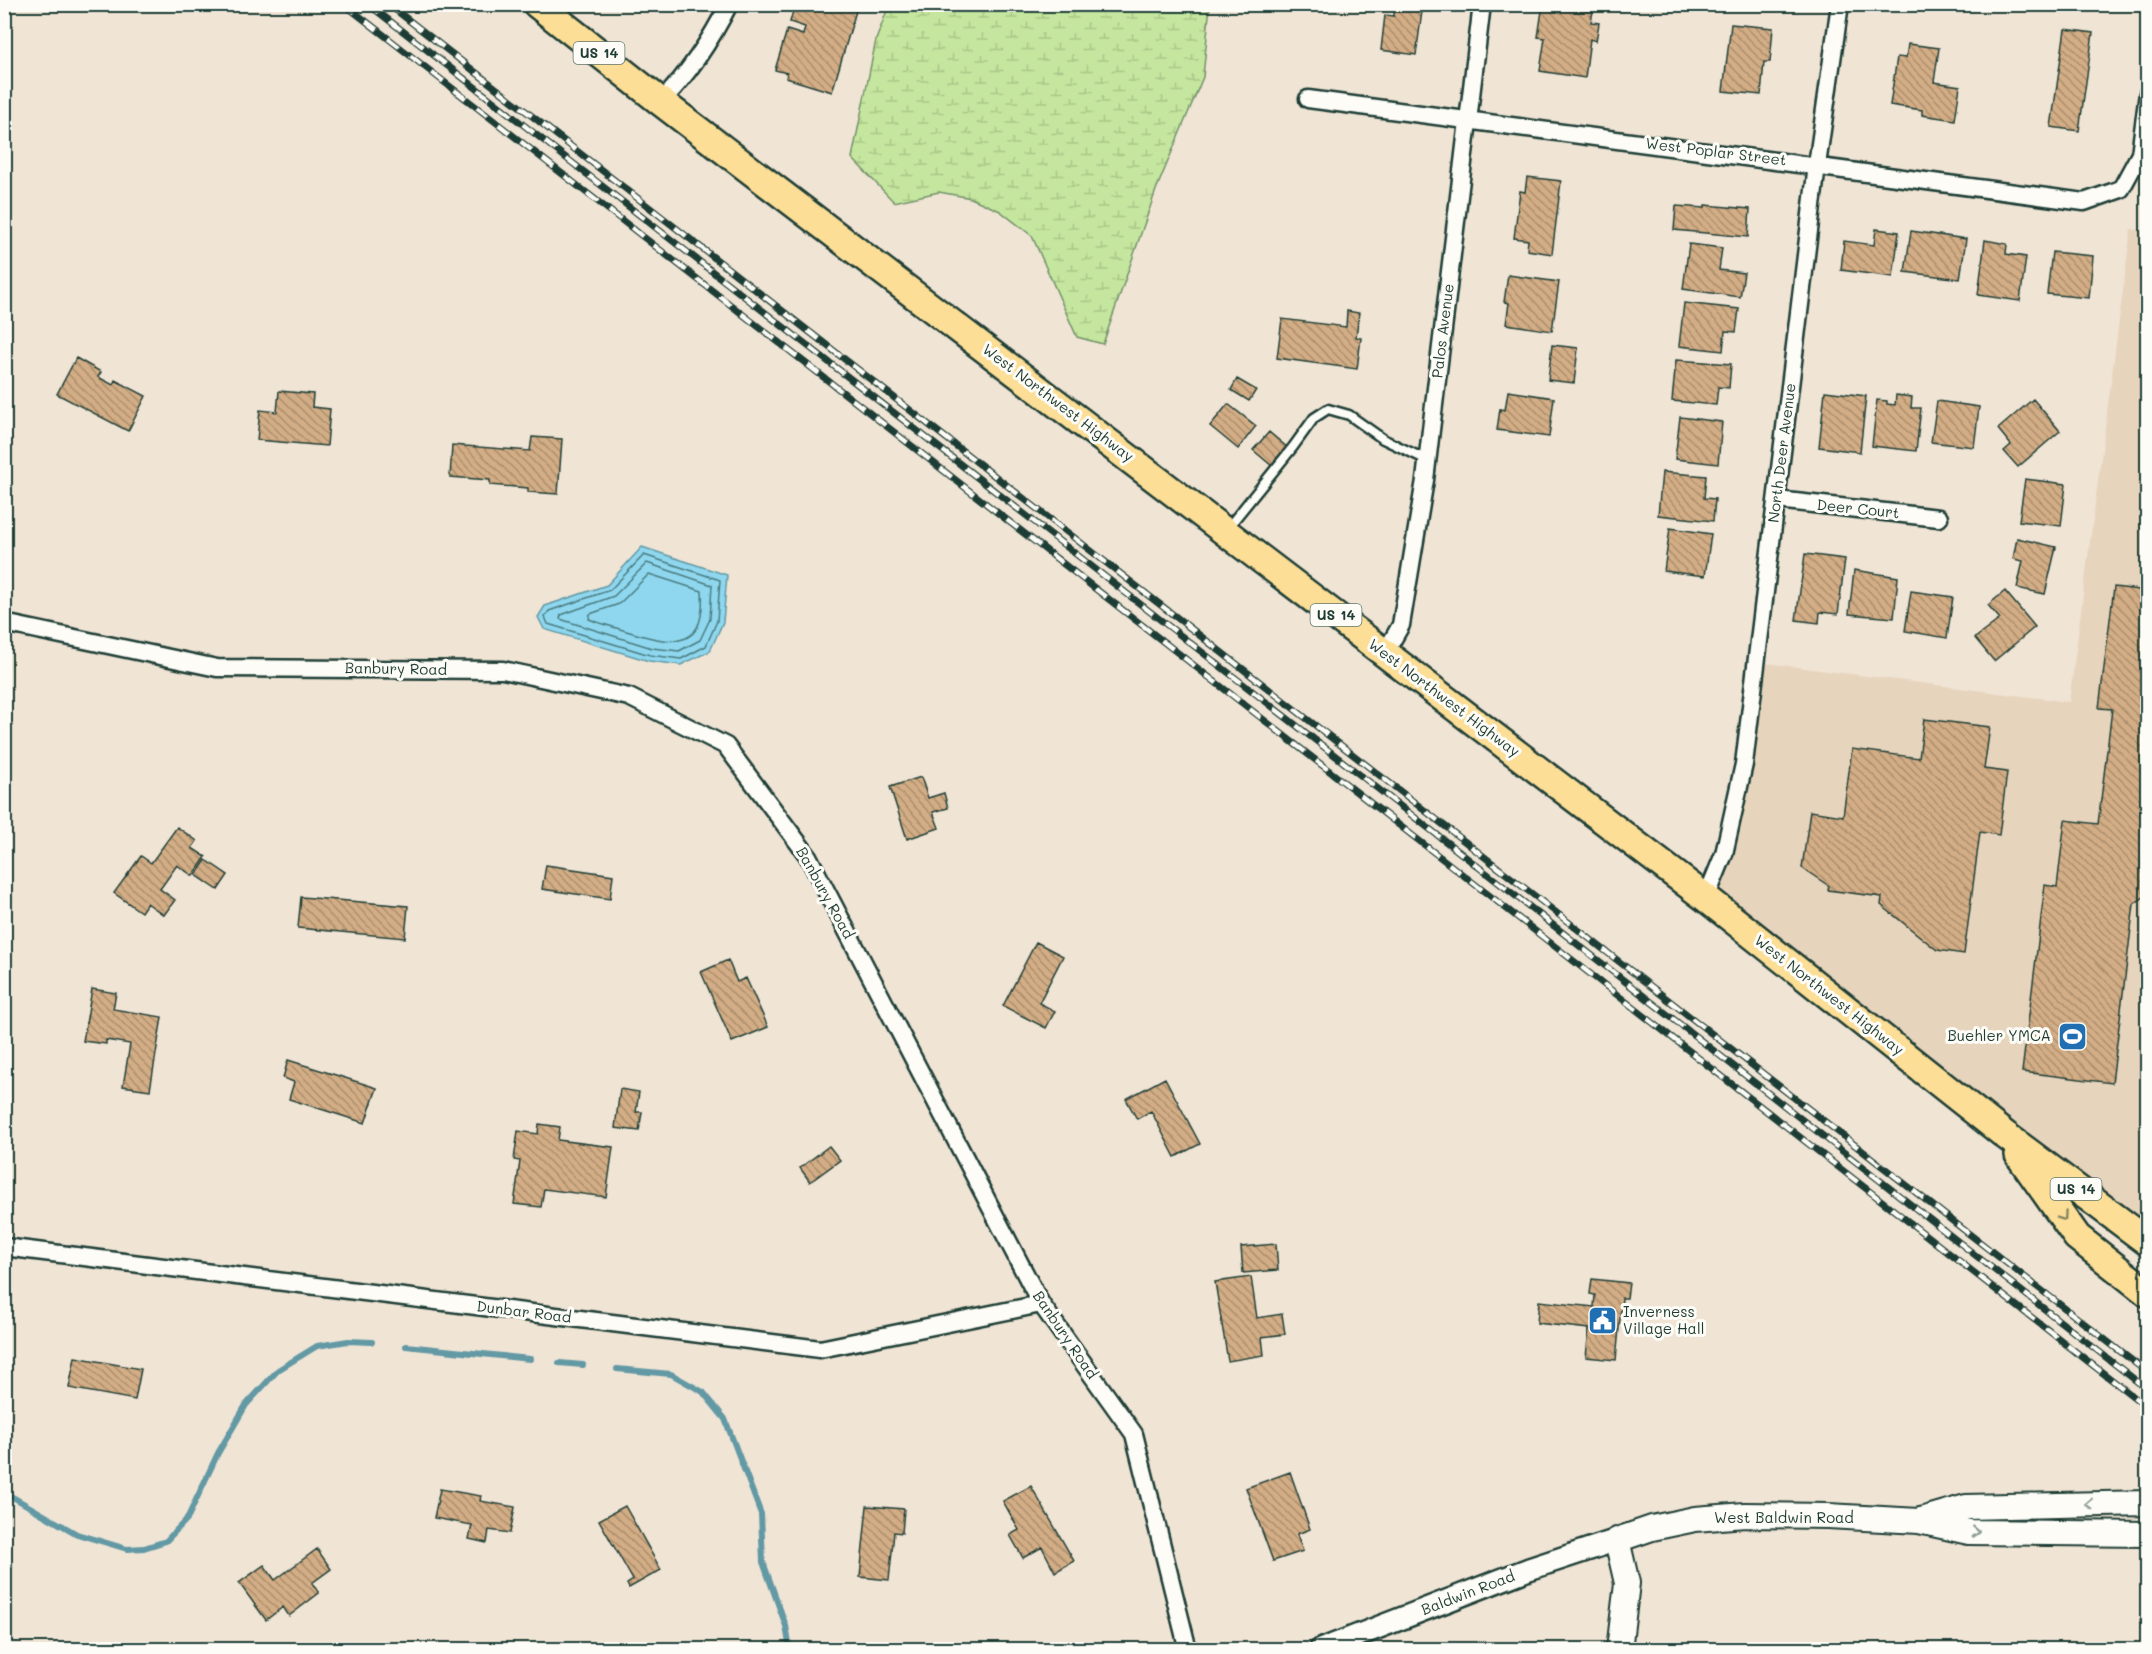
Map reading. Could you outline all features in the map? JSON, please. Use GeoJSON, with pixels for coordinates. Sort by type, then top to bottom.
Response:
{"type":"FeatureCollection","features":[{"type":"Feature","properties":{"kind":"main road","name":"West Northwest Highway"},"geometry":{"type":"LineString","coordinates":[[537,4],[661,102],[1706,897],[2005,1135],[2148,1242]]}},
{"type":"Feature","properties":{"kind":"main road"},"geometry":{"type":"LineString","coordinates":[[2005,1135],[2077,1237],[2148,1293]]}},
{"type":"Feature","properties":{"kind":"main road","name":"West Baldwin Road"},"geometry":{"type":"LineString","coordinates":[[1919,1521],[1966,1508],[2148,1503]]}},
{"type":"Feature","properties":{"kind":"main road","name":"West Baldwin Road"},"geometry":{"type":"LineString","coordinates":[[1617,1540],[1652,1528],[1684,1521],[1745,1515],[1828,1516],[1919,1521],[1969,1532],[2148,1534]]}},
{"type":"Feature","properties":{"kind":"main road"},"geometry":{"type":"LineString","coordinates":[[1617,1540],[1627,1583],[1619,1650]]}},
{"type":"Feature","properties":{"kind":"street"},"geometry":{"type":"LineString","coordinates":[[661,102],[681,82],[716,29],[729,4]]}},
{"type":"Feature","properties":{"kind":"street","name":"Palos Avenue"},"geometry":{"type":"LineString","coordinates":[[1385,653],[1401,625],[1427,460],[1482,4]]}},
{"type":"Feature","properties":{"kind":"street","name":"North Deer Avenue"},"geometry":{"type":"LineString","coordinates":[[1706,897],[1724,854],[1744,764],[1817,165],[1840,4]]}},
{"type":"Feature","properties":{"kind":"street","name":"West Poplar Street"},"geometry":{"type":"LineString","coordinates":[[1308,99],[2084,202],[2121,189],[2140,154],[2148,93]]}},
{"type":"Feature","properties":{"kind":"street","name":"Deer Court"},"geometry":{"type":"LineString","coordinates":[[1777,500],[1939,518]]}},
{"type":"Feature","properties":{"kind":"street","name":"Banbury Road"},"geometry":{"type":"LineString","coordinates":[[4,623],[217,668],[503,670],[629,697],[726,746],[808,856],[1041,1304],[1134,1434],[1188,1650]]}},
{"type":"Feature","properties":{"kind":"street","name":"Dunbar Road"},"geometry":{"type":"LineString","coordinates":[[4,1247],[820,1348],[1041,1304]]}},
{"type":"Feature","properties":{"kind":"street","name":"Baldwin Road"},"geometry":{"type":"LineString","coordinates":[[1320,1650],[1529,1569],[1617,1540]]}},
{"type":"Feature","properties":{"kind":"lane"},"geometry":{"type":"LineString","coordinates":[[1226,530],[1314,418],[1328,410],[1349,416],[1383,439],[1427,460]]}},
{"type":"Feature","properties":{"kind":"shaded area"},"geometry":{"type":"Polygon","coordinates":[[[2131,229],[2147,231],[2147,1242],[1706,898],[1724,854],[1757,662],[2069,702],[2131,229]]]}},
{"type":"Feature","properties":{"kind":"green space"},"geometry":{"type":"Polygon","coordinates":[[[889,5],[1210,5],[1203,77],[1156,190],[1103,344],[1077,337],[1032,236],[1000,211],[971,198],[939,192],[894,202],[852,158],[876,40],[889,5]]]}},
{"type":"Feature","properties":{"kind":"water"},"geometry":{"type":"Polygon","coordinates":[[[642,547],[727,575],[723,622],[710,651],[681,665],[649,661],[544,629],[538,617],[545,606],[607,585],[642,547]]]}},
{"type":"Feature","properties":{"kind":"building"},"geometry":{"type":"Polygon","coordinates":[[[795,4],[858,4],[832,92],[786,78],[787,73],[775,70],[787,30],[803,35],[805,27],[790,22],[795,4]]]}},
{"type":"Feature","properties":{"kind":"building"},"geometry":{"type":"Polygon","coordinates":[[[1395,4],[1423,4],[1416,55],[1381,50],[1385,15],[1394,16],[1395,4]]]}},
{"type":"Feature","properties":{"kind":"building"},"geometry":{"type":"Polygon","coordinates":[[[1543,4],[1593,11],[1591,22],[1599,23],[1596,41],[1590,39],[1585,78],[1540,71],[1545,38],[1538,37],[1543,4]]]}},
{"type":"Feature","properties":{"kind":"building"},"geometry":{"type":"Polygon","coordinates":[[[1731,24],[1773,28],[1770,62],[1764,62],[1761,95],[1723,91],[1731,24]]]}},
{"type":"Feature","properties":{"kind":"building"},"geometry":{"type":"Polygon","coordinates":[[[2065,29],[2093,33],[2079,131],[2051,127],[2065,29]]]}},
{"type":"Feature","properties":{"kind":"building"},"geometry":{"type":"Polygon","coordinates":[[[1908,44],[1939,48],[1934,82],[1960,86],[1955,120],[1922,115],[1922,110],[1890,105],[1897,57],[1906,58],[1908,44]]]}},
{"type":"Feature","properties":{"kind":"building"},"geometry":{"type":"Polygon","coordinates":[[[1527,177],[1561,181],[1552,254],[1527,250],[1528,240],[1514,238],[1520,191],[1525,192],[1527,177]]]}},
{"type":"Feature","properties":{"kind":"building"},"geometry":{"type":"Polygon","coordinates":[[[1705,205],[1750,209],[1748,237],[1674,230],[1676,206],[1705,208],[1705,205]]]}},
{"type":"Feature","properties":{"kind":"building"},"geometry":{"type":"Polygon","coordinates":[[[1876,229],[1899,232],[1893,277],[1841,270],[1844,241],[1874,245],[1876,229]]]}},
{"type":"Feature","properties":{"kind":"building"},"geometry":{"type":"Polygon","coordinates":[[[1911,231],[1966,239],[1960,279],[1905,272],[1911,231]]]}},
{"type":"Feature","properties":{"kind":"building"},"geometry":{"type":"Polygon","coordinates":[[[1985,240],[2007,244],[2006,254],[2026,257],[2020,301],[1978,295],[1985,240]]]}},
{"type":"Feature","properties":{"kind":"building"},"geometry":{"type":"Polygon","coordinates":[[[1689,244],[1722,248],[1719,270],[1744,273],[1740,297],[1683,289],[1689,244]]]}},
{"type":"Feature","properties":{"kind":"building"},"geometry":{"type":"Polygon","coordinates":[[[2052,252],[2093,256],[2089,298],[2047,294],[2052,252]]]}},
{"type":"Feature","properties":{"kind":"building"},"geometry":{"type":"Polygon","coordinates":[[[1508,275],[1559,282],[1552,331],[1506,324],[1509,303],[1504,302],[1508,275]]]}},
{"type":"Feature","properties":{"kind":"building"},"geometry":{"type":"Polygon","coordinates":[[[1684,303],[1739,309],[1736,332],[1725,331],[1723,351],[1679,346],[1684,303]]]}},
{"type":"Feature","properties":{"kind":"building"},"geometry":{"type":"Polygon","coordinates":[[[1347,311],[1359,313],[1356,337],[1361,338],[1357,369],[1277,358],[1282,319],[1346,327],[1347,311]]]}},
{"type":"Feature","properties":{"kind":"building"},"geometry":{"type":"Polygon","coordinates":[[[1552,345],[1578,348],[1574,383],[1548,380],[1552,345]]]}},
{"type":"Feature","properties":{"kind":"building"},"geometry":{"type":"Polygon","coordinates":[[[76,358],[101,372],[98,377],[113,385],[115,380],[146,396],[128,431],[57,394],[76,358]]]}},
{"type":"Feature","properties":{"kind":"building"},"geometry":{"type":"Polygon","coordinates":[[[1676,360],[1731,364],[1729,388],[1718,387],[1716,405],[1672,401],[1676,360]]]}},
{"type":"Feature","properties":{"kind":"building"},"geometry":{"type":"Polygon","coordinates":[[[1237,379],[1256,390],[1249,401],[1231,390],[1237,379]]]}},
{"type":"Feature","properties":{"kind":"building"},"geometry":{"type":"Polygon","coordinates":[[[279,391],[313,394],[312,407],[330,409],[327,446],[257,440],[260,410],[277,412],[279,391]]]}},
{"type":"Feature","properties":{"kind":"building"},"geometry":{"type":"Polygon","coordinates":[[[1508,391],[1554,398],[1549,437],[1497,430],[1500,409],[1505,410],[1508,391]]]}},
{"type":"Feature","properties":{"kind":"building"},"geometry":{"type":"Polygon","coordinates":[[[1825,391],[1866,396],[1860,452],[1819,447],[1825,391]]]}},
{"type":"Feature","properties":{"kind":"building"},"geometry":{"type":"Polygon","coordinates":[[[1896,395],[1912,397],[1911,408],[1921,408],[1916,451],[1872,446],[1877,400],[1895,405],[1896,395]]]}},
{"type":"Feature","properties":{"kind":"building"},"geometry":{"type":"Polygon","coordinates":[[[2033,399],[2060,431],[2018,467],[2004,451],[2011,445],[1998,429],[2033,399]]]}},
{"type":"Feature","properties":{"kind":"building"},"geometry":{"type":"Polygon","coordinates":[[[1937,401],[1979,407],[1974,447],[1931,442],[1937,401]]]}},
{"type":"Feature","properties":{"kind":"building"},"geometry":{"type":"Polygon","coordinates":[[[1228,404],[1256,426],[1238,449],[1210,426],[1228,404]]]}},
{"type":"Feature","properties":{"kind":"building"},"geometry":{"type":"Polygon","coordinates":[[[1680,417],[1722,422],[1718,464],[1675,459],[1680,417]]]}},
{"type":"Feature","properties":{"kind":"building"},"geometry":{"type":"Polygon","coordinates":[[[1269,432],[1288,448],[1272,466],[1253,450],[1269,432]]]}},
{"type":"Feature","properties":{"kind":"building"},"geometry":{"type":"Polygon","coordinates":[[[532,437],[562,439],[558,494],[528,492],[528,488],[490,485],[490,480],[450,477],[452,445],[530,451],[532,437]]]}},
{"type":"Feature","properties":{"kind":"building"},"geometry":{"type":"Polygon","coordinates":[[[1662,472],[1706,476],[1704,498],[1715,499],[1713,521],[1658,515],[1662,472]]]}},
{"type":"Feature","properties":{"kind":"building"},"geometry":{"type":"Polygon","coordinates":[[[2025,479],[2066,484],[2061,526],[2019,521],[2025,479]]]}},
{"type":"Feature","properties":{"kind":"building"},"geometry":{"type":"Polygon","coordinates":[[[1670,528],[1711,534],[1705,576],[1664,571],[1670,528]]]}},
{"type":"Feature","properties":{"kind":"building"},"geometry":{"type":"Polygon","coordinates":[[[2017,538],[2056,547],[2045,594],[2017,588],[2023,561],[2013,559],[2017,538]]]}},
{"type":"Feature","properties":{"kind":"building"},"geometry":{"type":"Polygon","coordinates":[[[1805,554],[1845,559],[1838,614],[1820,612],[1819,623],[1796,620],[1805,554]]]}},
{"type":"Feature","properties":{"kind":"building"},"geometry":{"type":"Polygon","coordinates":[[[1854,570],[1898,577],[1894,618],[1849,614],[1854,570]]]}},
{"type":"Feature","properties":{"kind":"building"},"geometry":{"type":"Polygon","coordinates":[[[2114,587],[2148,591],[2148,894],[2134,904],[2112,1083],[2022,1072],[2045,885],[2057,887],[2065,820],[2098,824],[2112,709],[2099,708],[2114,587]]]}},
{"type":"Feature","properties":{"kind":"building"},"geometry":{"type":"Polygon","coordinates":[[[1911,591],[1953,597],[1947,638],[1905,631],[1911,591]]]}},
{"type":"Feature","properties":{"kind":"building"},"geometry":{"type":"Polygon","coordinates":[[[2005,591],[2035,627],[1994,661],[1975,638],[2000,619],[1988,605],[2005,591]]]}},
{"type":"Feature","properties":{"kind":"building"},"geometry":{"type":"Polygon","coordinates":[[[1924,719],[1990,727],[1984,769],[2007,772],[1999,835],[1980,832],[1964,954],[1937,950],[1881,905],[1882,897],[1828,890],[1829,886],[1802,868],[1810,811],[1843,816],[1852,749],[1919,758],[1924,719]]]}},
{"type":"Feature","properties":{"kind":"building"},"geometry":{"type":"Polygon","coordinates":[[[921,777],[928,798],[944,793],[948,808],[933,812],[939,828],[907,839],[890,787],[921,777]]]}},
{"type":"Feature","properties":{"kind":"building"},"geometry":{"type":"Polygon","coordinates":[[[177,827],[197,841],[192,848],[206,857],[193,876],[177,865],[160,889],[175,900],[164,915],[147,903],[141,912],[114,893],[141,856],[151,863],[177,827]]]}},
{"type":"Feature","properties":{"kind":"building"},"geometry":{"type":"Polygon","coordinates":[[[206,860],[228,875],[218,890],[196,875],[206,860]]]}},
{"type":"Feature","properties":{"kind":"building"},"geometry":{"type":"Polygon","coordinates":[[[546,865],[613,875],[610,899],[542,889],[546,865]]]}},
{"type":"Feature","properties":{"kind":"building"},"geometry":{"type":"Polygon","coordinates":[[[301,897],[408,906],[405,938],[298,928],[301,897]]]}},
{"type":"Feature","properties":{"kind":"building"},"geometry":{"type":"Polygon","coordinates":[[[1036,942],[1063,956],[1039,1003],[1055,1011],[1046,1028],[1003,1006],[1036,942]]]}},
{"type":"Feature","properties":{"kind":"building"},"geometry":{"type":"Polygon","coordinates":[[[728,960],[737,982],[746,978],[768,1027],[732,1042],[701,972],[728,960]]]}},
{"type":"Feature","properties":{"kind":"building"},"geometry":{"type":"Polygon","coordinates":[[[92,989],[116,993],[113,1009],[162,1017],[150,1090],[123,1086],[130,1044],[106,1040],[106,1044],[83,1041],[92,989]]]}},
{"type":"Feature","properties":{"kind":"building"},"geometry":{"type":"Polygon","coordinates":[[[288,1060],[377,1088],[365,1123],[289,1099],[294,1082],[283,1078],[288,1060]]]}},
{"type":"Feature","properties":{"kind":"building"},"geometry":{"type":"Polygon","coordinates":[[[1165,1078],[1200,1144],[1175,1157],[1151,1111],[1137,1119],[1126,1099],[1165,1078]]]}},
{"type":"Feature","properties":{"kind":"building"},"geometry":{"type":"Polygon","coordinates":[[[620,1089],[639,1092],[636,1112],[642,1112],[639,1131],[615,1128],[620,1089]]]}},
{"type":"Feature","properties":{"kind":"building"},"geometry":{"type":"Polygon","coordinates":[[[539,1124],[560,1127],[558,1140],[613,1147],[606,1197],[544,1189],[541,1207],[514,1204],[520,1161],[514,1160],[518,1131],[538,1134],[539,1124]]]}},
{"type":"Feature","properties":{"kind":"building"},"geometry":{"type":"Polygon","coordinates":[[[829,1146],[840,1160],[810,1182],[800,1168],[829,1146]]]}},
{"type":"Feature","properties":{"kind":"building"},"geometry":{"type":"Polygon","coordinates":[[[1276,1244],[1278,1270],[1243,1273],[1241,1247],[1276,1244]]]}},
{"type":"Feature","properties":{"kind":"building"},"geometry":{"type":"Polygon","coordinates":[[[1251,1277],[1257,1318],[1282,1314],[1285,1334],[1262,1337],[1264,1355],[1228,1361],[1215,1282],[1251,1277]]]}},
{"type":"Feature","properties":{"kind":"building"},"geometry":{"type":"Polygon","coordinates":[[[1592,1279],[1629,1283],[1627,1298],[1622,1298],[1616,1360],[1586,1357],[1589,1329],[1537,1323],[1539,1301],[1594,1307],[1595,1295],[1590,1294],[1592,1279]]]}},
{"type":"Feature","properties":{"kind":"building"},"geometry":{"type":"Polygon","coordinates":[[[75,1357],[141,1369],[135,1400],[69,1388],[75,1357]]]}},
{"type":"Feature","properties":{"kind":"building"},"geometry":{"type":"Polygon","coordinates":[[[1290,1472],[1310,1529],[1297,1534],[1303,1551],[1273,1561],[1246,1488],[1290,1472]]]}},
{"type":"Feature","properties":{"kind":"building"},"geometry":{"type":"Polygon","coordinates":[[[1031,1486],[1074,1561],[1055,1572],[1042,1547],[1023,1558],[1010,1535],[1019,1530],[1003,1501],[1031,1486]]]}},
{"type":"Feature","properties":{"kind":"building"},"geometry":{"type":"Polygon","coordinates":[[[440,1489],[481,1496],[480,1501],[515,1507],[510,1533],[489,1530],[487,1543],[469,1539],[472,1525],[434,1518],[440,1489]]]}},
{"type":"Feature","properties":{"kind":"building"},"geometry":{"type":"Polygon","coordinates":[[[625,1506],[661,1570],[629,1588],[627,1584],[633,1580],[599,1520],[625,1506]]]}},
{"type":"Feature","properties":{"kind":"building"},"geometry":{"type":"Polygon","coordinates":[[[867,1506],[904,1509],[902,1533],[894,1532],[889,1580],[860,1577],[867,1506]]]}},
{"type":"Feature","properties":{"kind":"building"},"geometry":{"type":"Polygon","coordinates":[[[317,1549],[331,1569],[312,1583],[319,1593],[289,1616],[283,1607],[266,1620],[239,1583],[264,1565],[275,1580],[317,1549]]]}},
{"type":"Feature","properties":{"kind":"waterway"},"geometry":{"type":"LineString","coordinates":[[4,1492],[77,1534],[127,1549],[144,1548],[166,1541],[187,1519],[218,1453],[246,1405],[278,1370],[317,1346],[348,1341],[372,1342]]}},
{"type":"Feature","properties":{"kind":"waterway"},"geometry":{"type":"LineString","coordinates":[[406,1346],[530,1359]]}},
{"type":"Feature","properties":{"kind":"waterway"},"geometry":{"type":"LineString","coordinates":[[559,1363],[583,1365]]}},
{"type":"Feature","properties":{"kind":"waterway"},"geometry":{"type":"LineString","coordinates":[[617,1369],[671,1374],[703,1392],[725,1419],[761,1514],[763,1562],[786,1626],[790,1650]]}},
{"type":"Feature","properties":{"kind":"railway"},"geometry":{"type":"LineString","coordinates":[[344,4],[2148,1408]]}},
{"type":"Feature","properties":{"kind":"railway"},"geometry":{"type":"LineString","coordinates":[[368,4],[2148,1390]]}},
{"type":"Feature","properties":{"kind":"railway"},"geometry":{"type":"LineString","coordinates":[[388,4],[2148,1373]]}},
{"type":"Feature","properties":{"kind":"place","name":"Buehler YMCA"},"geometry":{"type":"Point","coordinates":[2072,1036]}},
{"type":"Feature","properties":{"kind":"place","name":"Inverness Village Hall"},"geometry":{"type":"Point","coordinates":[1602,1321]}}]}
